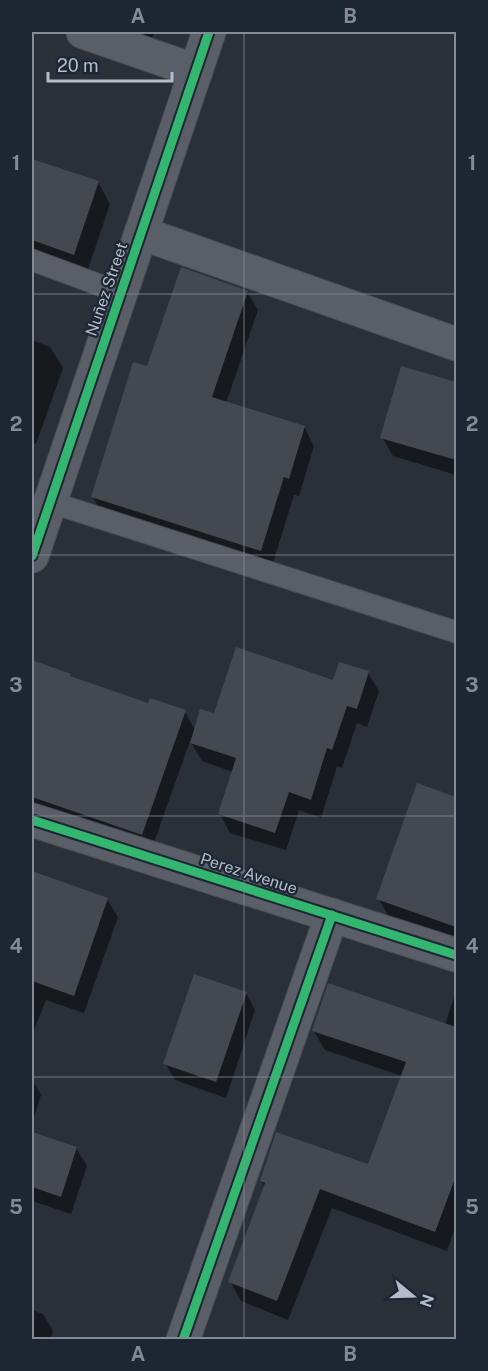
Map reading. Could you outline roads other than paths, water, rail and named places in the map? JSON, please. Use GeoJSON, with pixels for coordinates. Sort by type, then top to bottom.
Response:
{"type":"FeatureCollection","features":[{"type":"Feature","properties":{"kind":"street"},"geometry":{"type":"LineString","coordinates":[[83,32],[196,70]]}},
{"type":"Feature","properties":{"kind":"street","name":"Nuñez Street"},"geometry":{"type":"LineString","coordinates":[[32,556],[209,32]]}},
{"type":"Feature","properties":{"kind":"street"},"geometry":{"type":"LineString","coordinates":[[141,233],[456,344]]}},
{"type":"Feature","properties":{"kind":"street","name":"Perez Avenue"},"geometry":{"type":"LineString","coordinates":[[32,820],[456,955]]}},
{"type":"Feature","properties":{"kind":"street"},"geometry":{"type":"LineString","coordinates":[[183,1340],[332,915]]}},
{"type":"Feature","properties":{"kind":"lane"},"geometry":{"type":"LineString","coordinates":[[32,260],[121,293]]}},
{"type":"Feature","properties":{"kind":"lane"},"geometry":{"type":"LineString","coordinates":[[50,502],[456,632]]}}]}
